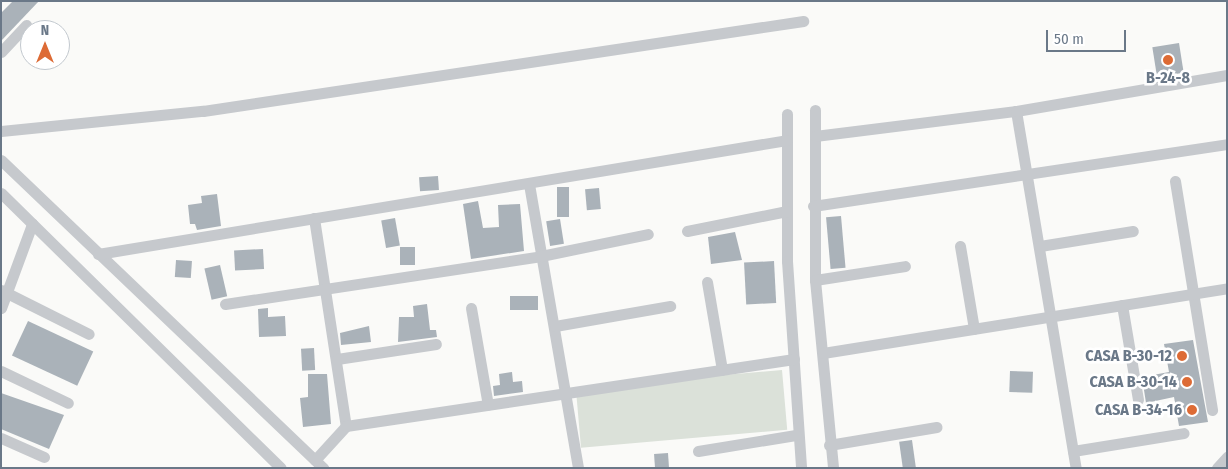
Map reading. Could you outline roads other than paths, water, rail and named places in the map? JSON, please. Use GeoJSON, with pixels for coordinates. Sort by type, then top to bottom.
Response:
{"type":"FeatureCollection","features":[{"type":"Feature","properties":{"kind":"street"},"geometry":{"type":"LineString","coordinates":[[1,131],[203,111],[804,21]]}},
{"type":"Feature","properties":{"kind":"street"},"geometry":{"type":"LineString","coordinates":[[1,52],[20,31]]}},
{"type":"Feature","properties":{"kind":"street"},"geometry":{"type":"LineString","coordinates":[[815,136],[1016,111],[1227,75]]}},
{"type":"Feature","properties":{"kind":"street"},"geometry":{"type":"LineString","coordinates":[[815,110],[813,206],[816,280],[829,444],[833,468]]}},
{"type":"Feature","properties":{"kind":"street"},"geometry":{"type":"LineString","coordinates":[[1016,111],[1053,316],[1073,451],[1072,467]]}},
{"type":"Feature","properties":{"kind":"street"},"geometry":{"type":"LineString","coordinates":[[787,114],[787,211],[796,435],[801,468]]}},
{"type":"Feature","properties":{"kind":"street"},"geometry":{"type":"LineString","coordinates":[[98,254],[787,140]]}},
{"type":"Feature","properties":{"kind":"street"},"geometry":{"type":"LineString","coordinates":[[813,206],[1227,144]]}},
{"type":"Feature","properties":{"kind":"street"},"geometry":{"type":"LineString","coordinates":[[1,160],[319,464],[346,426],[314,218]]}},
{"type":"Feature","properties":{"kind":"street"},"geometry":{"type":"LineString","coordinates":[[1175,181],[1190,294],[1212,410]]}},
{"type":"Feature","properties":{"kind":"street"},"geometry":{"type":"LineString","coordinates":[[529,184],[578,468]]}},
{"type":"Feature","properties":{"kind":"street"},"geometry":{"type":"LineString","coordinates":[[1,193],[281,468]]}},
{"type":"Feature","properties":{"kind":"street"},"geometry":{"type":"LineString","coordinates":[[687,231],[787,211]]}},
{"type":"Feature","properties":{"kind":"street"},"geometry":{"type":"LineString","coordinates":[[1,308],[4,291],[32,224]]}},
{"type":"Feature","properties":{"kind":"street"},"geometry":{"type":"LineString","coordinates":[[1040,246],[1133,231]]}},
{"type":"Feature","properties":{"kind":"street"},"geometry":{"type":"LineString","coordinates":[[225,304],[540,256],[648,234]]}},
{"type":"Feature","properties":{"kind":"street"},"geometry":{"type":"LineString","coordinates":[[960,246],[974,329]]}},
{"type":"Feature","properties":{"kind":"street"},"geometry":{"type":"LineString","coordinates":[[816,280],[905,266]]}},
{"type":"Feature","properties":{"kind":"street"},"geometry":{"type":"LineString","coordinates":[[707,282],[722,370]]}},
{"type":"Feature","properties":{"kind":"street"},"geometry":{"type":"LineString","coordinates":[[823,353],[1227,288]]}},
{"type":"Feature","properties":{"kind":"street"},"geometry":{"type":"LineString","coordinates":[[4,291],[89,334]]}},
{"type":"Feature","properties":{"kind":"street"},"geometry":{"type":"LineString","coordinates":[[1122,305],[1138,400]]}},
{"type":"Feature","properties":{"kind":"street"},"geometry":{"type":"LineString","coordinates":[[555,326],[670,306]]}},
{"type":"Feature","properties":{"kind":"street"},"geometry":{"type":"LineString","coordinates":[[471,308],[488,405]]}},
{"type":"Feature","properties":{"kind":"street"},"geometry":{"type":"LineString","coordinates":[[337,358],[436,344]]}},
{"type":"Feature","properties":{"kind":"street"},"geometry":{"type":"LineString","coordinates":[[346,426],[565,395],[794,358]]}},
{"type":"Feature","properties":{"kind":"street"},"geometry":{"type":"LineString","coordinates":[[1,371],[68,403]]}},
{"type":"Feature","properties":{"kind":"street"},"geometry":{"type":"LineString","coordinates":[[829,444],[936,427]]}},
{"type":"Feature","properties":{"kind":"street"},"geometry":{"type":"LineString","coordinates":[[1073,451],[1184,433]]}},
{"type":"Feature","properties":{"kind":"street"},"geometry":{"type":"LineString","coordinates":[[698,451],[796,435]]}},
{"type":"Feature","properties":{"kind":"street"},"geometry":{"type":"LineString","coordinates":[[1,438],[44,457]]}},
{"type":"Feature","properties":{"kind":"street"},"geometry":{"type":"LineString","coordinates":[[1217,468],[1227,457]]}},
{"type":"Feature","properties":{"kind":"place","name":"B-24-8"},"geometry":{"type":"Point","coordinates":[1168,60]}},
{"type":"Feature","properties":{"kind":"place","name":"CASA B-30-12"},"geometry":{"type":"Point","coordinates":[1182,356]}},
{"type":"Feature","properties":{"kind":"place","name":"CASA B-30-14"},"geometry":{"type":"Point","coordinates":[1187,382]}},
{"type":"Feature","properties":{"kind":"place","name":"CASA B-34-16"},"geometry":{"type":"Point","coordinates":[1192,410]}}]}
